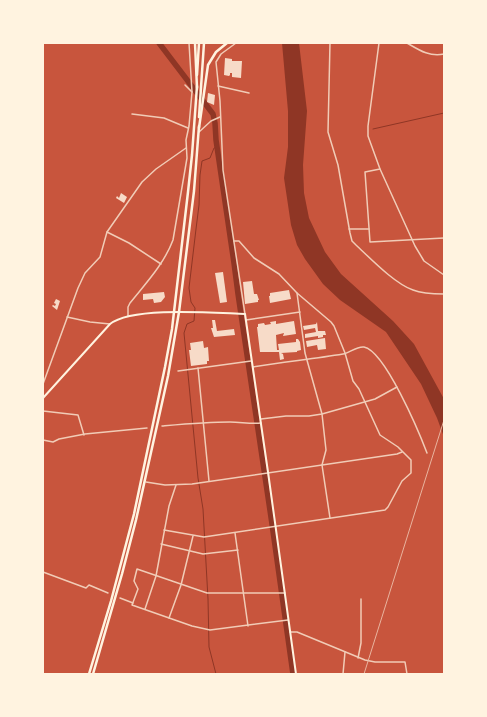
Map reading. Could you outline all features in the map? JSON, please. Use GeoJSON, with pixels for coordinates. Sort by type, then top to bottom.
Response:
{"type":"FeatureCollection","features":[{"type":"Feature","properties":{"kind":"highway"},"geometry":{"type":"LineString","coordinates":[[195,43],[197,88]]}},
{"type":"Feature","properties":{"kind":"highway"},"geometry":{"type":"LineString","coordinates":[[89,674],[111,601],[134,514],[165,367],[174,312],[188,192],[197,88],[199,43]]}},
{"type":"Feature","properties":{"kind":"highway"},"geometry":{"type":"LineString","coordinates":[[93,674],[122,574],[146,482],[165,391],[179,312],[194,191],[204,43]]}},
{"type":"Feature","properties":{"kind":"highway"},"geometry":{"type":"LineString","coordinates":[[199,128],[210,61],[216,52],[227,43]]}},
{"type":"Feature","properties":{"kind":"main road"},"geometry":{"type":"LineString","coordinates":[[43,398],[110,324],[118,319],[128,316],[174,312],[245,314],[296,674]]}},
{"type":"Feature","properties":{"kind":"street"},"geometry":{"type":"LineString","coordinates":[[128,316],[128,307],[130,302],[161,264],[173,240],[182,192],[192,92],[189,43]]}},
{"type":"Feature","properties":{"kind":"street"},"geometry":{"type":"LineString","coordinates":[[236,43],[221,54],[216,59],[216,62],[223,170],[245,314]]}},
{"type":"Feature","properties":{"kind":"street"},"geometry":{"type":"LineString","coordinates":[[330,43],[328,132],[338,165],[352,241],[403,285],[414,291],[444,294]]}},
{"type":"Feature","properties":{"kind":"street"},"geometry":{"type":"LineString","coordinates":[[379,43],[368,136],[380,169],[412,241],[424,260],[444,276]]}},
{"type":"Feature","properties":{"kind":"street"},"geometry":{"type":"LineString","coordinates":[[407,43],[427,53],[437,55],[444,54]]}},
{"type":"Feature","properties":{"kind":"street"},"geometry":{"type":"LineString","coordinates":[[185,85],[192,92]]}},
{"type":"Feature","properties":{"kind":"street"},"geometry":{"type":"LineString","coordinates":[[218,86],[249,93]]}},
{"type":"Feature","properties":{"kind":"street"},"geometry":{"type":"LineString","coordinates":[[132,114],[164,118],[188,128]]}},
{"type":"Feature","properties":{"kind":"street"},"geometry":{"type":"LineString","coordinates":[[199,132],[213,120],[220,117]]}},
{"type":"Feature","properties":{"kind":"street"},"geometry":{"type":"LineString","coordinates":[[43,384],[84,275],[100,257],[107,232],[142,182],[156,169],[186,148]]}},
{"type":"Feature","properties":{"kind":"street"},"geometry":{"type":"LineString","coordinates":[[380,169],[366,172],[370,242],[412,241],[444,238]]}},
{"type":"Feature","properties":{"kind":"street"},"geometry":{"type":"LineString","coordinates":[[182,192],[188,192]]}},
{"type":"Feature","properties":{"kind":"street"},"geometry":{"type":"LineString","coordinates":[[349,229],[369,229]]}},
{"type":"Feature","properties":{"kind":"street"},"geometry":{"type":"LineString","coordinates":[[107,232],[129,243],[161,264]]}},
{"type":"Feature","properties":{"kind":"street"},"geometry":{"type":"LineString","coordinates":[[164,530],[204,537],[386,509],[402,481],[411,473],[411,460],[398,446],[380,435],[359,389],[353,381],[345,353],[332,322],[297,292],[279,274],[254,258],[239,241],[234,241]]}},
{"type":"Feature","properties":{"kind":"street"},"geometry":{"type":"LineString","coordinates":[[297,292],[307,359],[322,414],[326,450],[322,465],[330,518]]}},
{"type":"Feature","properties":{"kind":"street"},"geometry":{"type":"LineString","coordinates":[[246,320],[300,312]]}},
{"type":"Feature","properties":{"kind":"street"},"geometry":{"type":"LineString","coordinates":[[67,317],[90,322],[110,324]]}},
{"type":"Feature","properties":{"kind":"street"},"geometry":{"type":"LineString","coordinates":[[253,367],[345,353],[363,347],[377,357],[397,387],[414,421],[427,453]]}},
{"type":"Feature","properties":{"kind":"street"},"geometry":{"type":"LineString","coordinates":[[178,371],[252,361]]}},
{"type":"Feature","properties":{"kind":"street"},"geometry":{"type":"LineString","coordinates":[[198,368],[209,481]]}},
{"type":"Feature","properties":{"kind":"street"},"geometry":{"type":"LineString","coordinates":[[261,419],[322,414],[375,398],[397,387]]}},
{"type":"Feature","properties":{"kind":"street"},"geometry":{"type":"LineString","coordinates":[[43,411],[78,415],[84,435]]}},
{"type":"Feature","properties":{"kind":"street"},"geometry":{"type":"LineString","coordinates":[[162,426],[232,422],[248,424],[261,423]]}},
{"type":"Feature","properties":{"kind":"street"},"geometry":{"type":"LineString","coordinates":[[43,440],[53,442],[59,439],[84,435],[147,428]]}},
{"type":"Feature","properties":{"kind":"street"},"geometry":{"type":"LineString","coordinates":[[146,482],[176,485],[322,465],[402,452]]}},
{"type":"Feature","properties":{"kind":"street"},"geometry":{"type":"LineString","coordinates":[[145,609],[156,576],[169,506],[176,485]]}},
{"type":"Feature","properties":{"kind":"street"},"geometry":{"type":"LineString","coordinates":[[235,532],[248,626]]}},
{"type":"Feature","properties":{"kind":"street"},"geometry":{"type":"LineString","coordinates":[[169,618],[181,585],[193,536]]}},
{"type":"Feature","properties":{"kind":"street"},"geometry":{"type":"LineString","coordinates":[[161,544],[208,554],[238,550]]}},
{"type":"Feature","properties":{"kind":"street"},"geometry":{"type":"LineString","coordinates":[[133,603],[138,589],[134,581],[137,569],[207,593],[285,593]]}},
{"type":"Feature","properties":{"kind":"street"},"geometry":{"type":"LineString","coordinates":[[43,572],[86,588],[89,585],[108,593]]}},
{"type":"Feature","properties":{"kind":"street"},"geometry":{"type":"LineString","coordinates":[[120,598],[133,603],[132,605],[207,629],[248,626],[288,620]]}},
{"type":"Feature","properties":{"kind":"street"},"geometry":{"type":"LineString","coordinates":[[358,658],[361,643],[362,599]]}},
{"type":"Feature","properties":{"kind":"street"},"geometry":{"type":"LineString","coordinates":[[290,632],[297,632],[358,658],[375,662],[405,662],[407,674]]}},
{"type":"Feature","properties":{"kind":"street"},"geometry":{"type":"LineString","coordinates":[[343,674],[345,652]]}},
{"type":"Feature","properties":{"kind":"shaded area"},"geometry":{"type":"Polygon","coordinates":[[[282,43],[299,43],[307,111],[303,165],[304,193],[309,218],[325,252],[341,274],[393,321],[414,344],[444,399],[444,437],[421,384],[386,332],[340,300],[323,284],[297,245],[291,225],[284,178],[288,147],[288,111],[282,43]]]}},
{"type":"Feature","properties":{"kind":"building"},"geometry":{"type":"Polygon","coordinates":[[[225,58],[232,59],[232,61],[242,61],[241,78],[232,77],[232,73],[230,73],[229,76],[224,75],[225,58]]]}},
{"type":"Feature","properties":{"kind":"building"},"geometry":{"type":"Polygon","coordinates":[[[208,93],[215,95],[214,105],[207,102],[208,93]]]}},
{"type":"Feature","properties":{"kind":"building"},"geometry":{"type":"Polygon","coordinates":[[[121,193],[127,197],[124,203],[116,198],[117,196],[119,198],[121,193]]]}},
{"type":"Feature","properties":{"kind":"building"},"geometry":{"type":"Polygon","coordinates":[[[223,272],[227,302],[220,303],[215,273],[223,272]]]}},
{"type":"Feature","properties":{"kind":"building"},"geometry":{"type":"Polygon","coordinates":[[[252,281],[254,294],[257,294],[259,300],[258,302],[245,304],[243,282],[252,281]]]}},
{"type":"Feature","properties":{"kind":"building"},"geometry":{"type":"Polygon","coordinates":[[[289,290],[291,299],[270,303],[270,293],[289,290]]]}},
{"type":"Feature","properties":{"kind":"building"},"geometry":{"type":"Polygon","coordinates":[[[164,292],[165,297],[161,302],[154,303],[153,299],[143,300],[143,294],[164,292]]]}},
{"type":"Feature","properties":{"kind":"building"},"geometry":{"type":"Polygon","coordinates":[[[56,299],[60,301],[57,310],[52,306],[55,306],[56,304],[54,303],[56,299]]]}},
{"type":"Feature","properties":{"kind":"building"},"geometry":{"type":"Polygon","coordinates":[[[212,320],[215,320],[217,331],[234,329],[235,335],[214,337],[211,328],[213,328],[212,320]]]}},
{"type":"Feature","properties":{"kind":"building"},"geometry":{"type":"Polygon","coordinates":[[[276,321],[276,324],[294,321],[296,334],[283,336],[284,333],[276,335],[277,350],[279,350],[278,344],[296,342],[296,339],[298,339],[301,350],[297,352],[281,353],[283,354],[284,359],[280,360],[279,352],[260,352],[257,327],[258,324],[271,324],[270,322],[276,321]]]}},
{"type":"Feature","properties":{"kind":"building"},"geometry":{"type":"Polygon","coordinates":[[[317,322],[318,331],[325,331],[326,335],[318,338],[318,336],[305,338],[305,334],[316,332],[315,328],[304,330],[303,326],[316,324],[317,322]]]}},
{"type":"Feature","properties":{"kind":"building"},"geometry":{"type":"Polygon","coordinates":[[[325,338],[326,349],[318,350],[317,345],[307,347],[306,341],[325,338]]]}},
{"type":"Feature","properties":{"kind":"building"},"geometry":{"type":"Polygon","coordinates":[[[203,341],[204,348],[208,347],[209,361],[207,361],[207,364],[191,366],[189,350],[191,350],[190,343],[203,341]]]}},
{"type":"Feature","properties":{"kind":"waterway"},"geometry":{"type":"LineString","coordinates":[[159,43],[213,114],[215,123],[216,140],[293,674]]}},
{"type":"Feature","properties":{"kind":"waterway"},"geometry":{"type":"LineString","coordinates":[[373,129],[444,113]]}},
{"type":"Feature","properties":{"kind":"waterway"},"geometry":{"type":"LineString","coordinates":[[216,674],[209,647],[203,509],[198,478],[184,333],[187,324],[194,321],[195,308],[191,302],[189,288],[199,205],[202,161],[210,158],[214,148],[218,147]]}},
{"type":"Feature","properties":{"kind":"railway"},"geometry":{"type":"LineString","coordinates":[[364,674],[444,420]]}}]}
